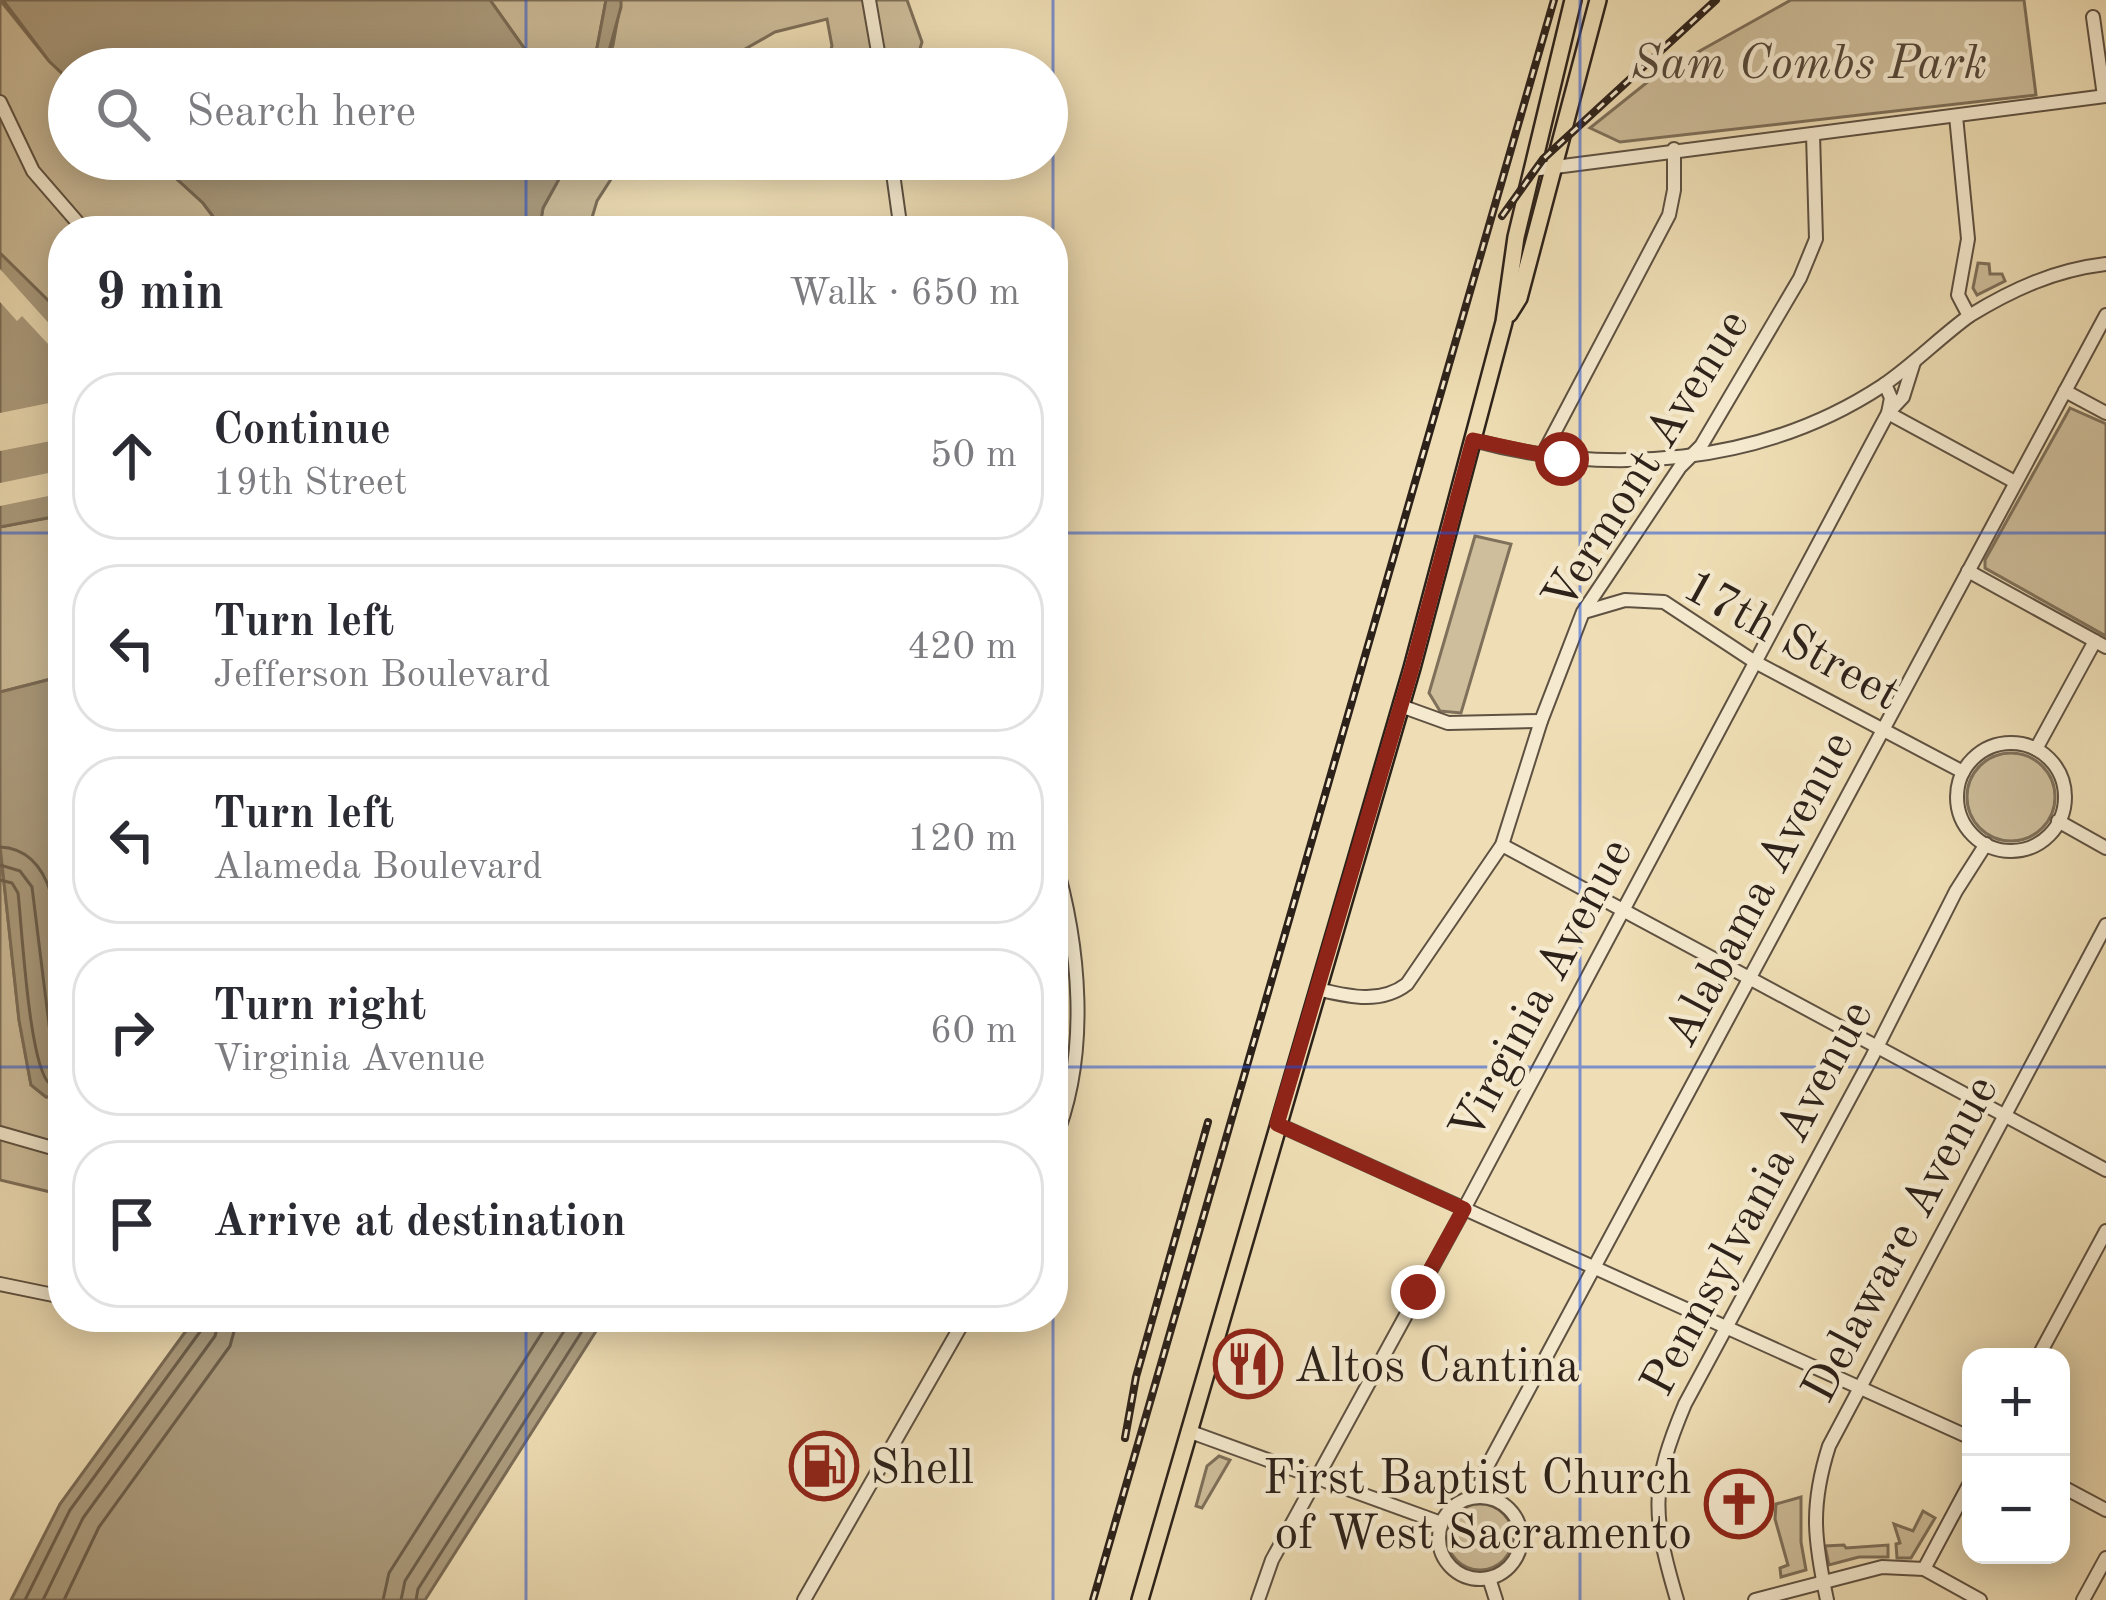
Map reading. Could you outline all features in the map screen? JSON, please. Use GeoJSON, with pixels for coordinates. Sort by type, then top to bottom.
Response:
{"type":"FeatureCollection","features":[{"type":"Feature","properties":{"kind":"main road"},"geometry":{"type":"LineString","coordinates":[[1140,1600],[1401,706],[1473,440],[1504,322],[1516,238],[1573,0]]}},
{"type":"Feature","properties":{"kind":"main road"},"geometry":{"type":"LineString","coordinates":[[1504,322],[1519,298],[1598,0]]}},
{"type":"Feature","properties":{"kind":"street"},"geometry":{"type":"LineString","coordinates":[[873,0],[879,48]]}},
{"type":"Feature","properties":{"kind":"street"},"geometry":{"type":"LineString","coordinates":[[1532,170],[2105,96],[2093,16]]}},
{"type":"Feature","properties":{"kind":"street"},"geometry":{"type":"LineString","coordinates":[[0,101],[33,171],[73,216]]}},
{"type":"Feature","properties":{"kind":"street"},"geometry":{"type":"LineString","coordinates":[[1956,116],[1968,239],[1958,295],[1969,316]]}},
{"type":"Feature","properties":{"kind":"street","name":"Vermont Avenue"},"geometry":{"type":"LineString","coordinates":[[1317,989],[1360,997],[1397,992],[1502,845],[1582,612],[1621,551],[1701,446],[1800,278],[1816,239],[1813,134]]}},
{"type":"Feature","properties":{"kind":"street"},"geometry":{"type":"LineString","coordinates":[[1541,456],[1669,215],[1674,149]]}},
{"type":"Feature","properties":{"kind":"street"},"geometry":{"type":"LineString","coordinates":[[894,180],[899,216]]}},
{"type":"Feature","properties":{"kind":"street","name":"Virginia Avenue"},"geometry":{"type":"LineString","coordinates":[[1473,440],[1541,456],[1608,462],[1690,457],[1768,437],[1842,408],[1885,384],[1969,316],[2008,293],[2052,274],[2106,264]]}},
{"type":"Feature","properties":{"kind":"street","name":"Alabama Avenue"},"geometry":{"type":"LineString","coordinates":[[1479,1496],[1482,1477],[2106,315]]}},
{"type":"Feature","properties":{"kind":"street","name":"Virginia Avenue"},"geometry":{"type":"LineString","coordinates":[[1258,1600],[1271,1560],[1464,1209],[1888,413],[1903,397],[1914,362]]}},
{"type":"Feature","properties":{"kind":"street"},"geometry":{"type":"LineString","coordinates":[[1885,384],[1891,398],[1888,413],[2015,482]]}},
{"type":"Feature","properties":{"kind":"street"},"geometry":{"type":"LineString","coordinates":[[2066,392],[2106,412]]}},
{"type":"Feature","properties":{"kind":"street"},"geometry":{"type":"LineString","coordinates":[[1968,571],[2100,644],[2036,749]]}},
{"type":"Feature","properties":{"kind":"street","name":"17th Street"},"geometry":{"type":"LineString","coordinates":[[1582,612],[1620,600],[1664,602],[1755,662],[1963,772]]}},
{"type":"Feature","properties":{"kind":"street"},"geometry":{"type":"LineString","coordinates":[[1401,706],[1448,723],[1541,721]]}},
{"type":"Feature","properties":{"kind":"street"},"geometry":{"type":"LineString","coordinates":[[2008,743],[2036,749],[2061,776],[2065,794],[2059,821],[2040,842],[2022,849],[2003,850],[1986,844],[1965,825],[1958,808],[1963,772],[1990,747],[2008,743]]}},
{"type":"Feature","properties":{"kind":"street"},"geometry":{"type":"LineString","coordinates":[[2059,821],[2106,848]]}},
{"type":"Feature","properties":{"kind":"street","name":"Pennsylvania Avenue"},"geometry":{"type":"LineString","coordinates":[[1677,1600],[1657,1531],[1658,1479],[1684,1404],[1956,891],[1986,844]]}},
{"type":"Feature","properties":{"kind":"street"},"geometry":{"type":"LineString","coordinates":[[1502,845],[2106,1170]]}},
{"type":"Feature","properties":{"kind":"street"},"geometry":{"type":"LineString","coordinates":[[1068,912],[1076,1003],[1068,1086]]}},
{"type":"Feature","properties":{"kind":"street","name":"Delaware Avenue"},"geometry":{"type":"LineString","coordinates":[[1826,1600],[1813,1537],[1815,1488],[1828,1446],[2106,926]]}},
{"type":"Feature","properties":{"kind":"street"},"geometry":{"type":"LineString","coordinates":[[1277,1124],[1962,1434]]}},
{"type":"Feature","properties":{"kind":"street"},"geometry":{"type":"LineString","coordinates":[[0,1133],[48,1147]]}},
{"type":"Feature","properties":{"kind":"street"},"geometry":{"type":"LineString","coordinates":[[2043,1348],[2106,1231]]}},
{"type":"Feature","properties":{"kind":"street"},"geometry":{"type":"LineString","coordinates":[[0,1284],[48,1294]]}},
{"type":"Feature","properties":{"kind":"street"},"geometry":{"type":"LineString","coordinates":[[804,1600],[957,1332]]}},
{"type":"Feature","properties":{"kind":"street"},"geometry":{"type":"LineString","coordinates":[[1188,1431],[1442,1522]]}},
{"type":"Feature","properties":{"kind":"street"},"geometry":{"type":"LineString","coordinates":[[2070,1491],[2106,1510]]}},
{"type":"Feature","properties":{"kind":"street"},"geometry":{"type":"LineString","coordinates":[[1479,1496],[1504,1504],[1514,1514],[1522,1539],[1512,1564],[1490,1578],[1477,1579],[1453,1570],[1440,1548],[1442,1522],[1456,1504],[1479,1496]]}},
{"type":"Feature","properties":{"kind":"street"},"geometry":{"type":"LineString","coordinates":[[1924,1569],[1962,1497]]}},
{"type":"Feature","properties":{"kind":"street"},"geometry":{"type":"LineString","coordinates":[[2083,1600],[2106,1558]]}},
{"type":"Feature","properties":{"kind":"street"},"geometry":{"type":"LineString","coordinates":[[1755,1600],[1882,1567],[1924,1569],[1980,1600]]}},
{"type":"Feature","properties":{"kind":"street"},"geometry":{"type":"LineString","coordinates":[[1490,1578],[1496,1600]]}},
{"type":"Feature","properties":{"kind":"green space"},"geometry":{"type":"Polygon","coordinates":[[[0,0],[48,60],[48,180],[178,180],[213,216],[48,216],[48,301],[0,253],[0,0]]]}},
{"type":"Feature","properties":{"kind":"green space"},"geometry":{"type":"Polygon","coordinates":[[[490,0],[606,0],[597,48],[524,48],[490,0]]]}},
{"type":"Feature","properties":{"kind":"green space"},"geometry":{"type":"Polygon","coordinates":[[[621,0],[907,0],[922,42],[920,48],[831,48],[827,19],[775,32],[747,48],[613,45],[621,0]]]}},
{"type":"Feature","properties":{"kind":"green space","name":"Sam Combs Park"},"geometry":{"type":"Polygon","coordinates":[[[1791,0],[2024,0],[2036,95],[1620,142],[1590,128],[1655,76],[1791,0]]]}},
{"type":"Feature","properties":{"kind":"green space"},"geometry":{"type":"Polygon","coordinates":[[[558,180],[610,180],[592,216],[542,216],[558,180]]]}},
{"type":"Feature","properties":{"kind":"green space"},"geometry":{"type":"Polygon","coordinates":[[[1978,263],[1989,264],[1990,274],[2002,274],[2005,281],[1977,295],[1973,288],[1978,263]]]}},
{"type":"Feature","properties":{"kind":"green space"},"geometry":{"type":"Polygon","coordinates":[[[2070,408],[2106,424],[2106,636],[1985,568],[1985,560],[2070,408]]]}},
{"type":"Feature","properties":{"kind":"green space"},"geometry":{"type":"Polygon","coordinates":[[[48,518],[48,680],[0,692],[0,527],[48,518]]]}},
{"type":"Feature","properties":{"kind":"green space"},"geometry":{"type":"Polygon","coordinates":[[[1475,536],[1511,544],[1461,713],[1440,711],[1429,693],[1475,536]]]}},
{"type":"Feature","properties":{"kind":"green space"},"geometry":{"type":"Polygon","coordinates":[[[2011,753],[2028,756],[2042,766],[2052,780],[2052,814],[2042,828],[2028,838],[2011,841],[1994,838],[1980,828],[1970,814],[1967,797],[1970,780],[1980,766],[1994,756],[2011,753]]]}},
{"type":"Feature","properties":{"kind":"green space"},"geometry":{"type":"Polygon","coordinates":[[[0,846],[31,1085],[48,1097],[48,1191],[0,1180],[0,846]]]}},
{"type":"Feature","properties":{"kind":"green space"},"geometry":{"type":"Polygon","coordinates":[[[1219,1456],[1230,1460],[1202,1508],[1196,1506],[1207,1466],[1219,1456]]]}},
{"type":"Feature","properties":{"kind":"green space"},"geometry":{"type":"Polygon","coordinates":[[[1801,1497],[1806,1570],[1781,1577],[1780,1568],[1788,1565],[1775,1519],[1776,1504],[1801,1497]]]}},
{"type":"Feature","properties":{"kind":"green space"},"geometry":{"type":"Polygon","coordinates":[[[1480,1504],[1503,1514],[1513,1537],[1503,1560],[1480,1570],[1457,1560],[1447,1537],[1457,1514],[1480,1504]]]}},
{"type":"Feature","properties":{"kind":"green space"},"geometry":{"type":"Polygon","coordinates":[[[1923,1511],[1935,1518],[1911,1558],[1897,1558],[1896,1544],[1900,1543],[1894,1524],[1913,1531],[1923,1511]]]}},
{"type":"Feature","properties":{"kind":"green space"},"geometry":{"type":"Polygon","coordinates":[[[1888,1545],[1888,1557],[1859,1557],[1829,1565],[1825,1546],[1888,1545]]]}},
{"type":"Feature","properties":{"kind":"water"},"geometry":{"type":"Polygon","coordinates":[[[3,0],[490,0],[524,48],[48,48],[48,60],[3,0]]]}},
{"type":"Feature","properties":{"kind":"water"},"geometry":{"type":"Polygon","coordinates":[[[606,0],[621,0],[610,48],[597,48],[606,0]]]}},
{"type":"Feature","properties":{"kind":"water"},"geometry":{"type":"Polygon","coordinates":[[[178,180],[558,180],[542,216],[213,216],[178,180]]]}},
{"type":"Feature","properties":{"kind":"water"},"geometry":{"type":"Polygon","coordinates":[[[0,253],[48,300],[48,518],[0,527],[0,253]]]}},
{"type":"Feature","properties":{"kind":"water"},"geometry":{"type":"Polygon","coordinates":[[[48,680],[48,1097],[31,1085],[19,1020],[0,846],[0,692],[48,680]]]}},
{"type":"Feature","properties":{"kind":"water"},"geometry":{"type":"Polygon","coordinates":[[[185,1332],[595,1332],[425,1600],[11,1600],[60,1504],[185,1332]]]}},
{"type":"Feature","properties":{"kind":"pier"},"geometry":{"type":"Polygon","coordinates":[[[0,269],[48,322],[48,344],[22,316],[17,321],[0,302],[0,269]]]}},
{"type":"Feature","properties":{"kind":"pier"},"geometry":{"type":"Polygon","coordinates":[[[48,403],[48,442],[0,451],[0,413],[48,403]]]}},
{"type":"Feature","properties":{"kind":"pier"},"geometry":{"type":"Polygon","coordinates":[[[48,473],[48,496],[0,506],[0,483],[48,473]]]}},
{"type":"Feature","properties":{"kind":"railway"},"geometry":{"type":"LineString","coordinates":[[1093,1600],[1554,0]]}},
{"type":"Feature","properties":{"kind":"railway"},"geometry":{"type":"LineString","coordinates":[[1502,216],[1543,159],[1716,0]]}},
{"type":"Feature","properties":{"kind":"railway"},"geometry":{"type":"LineString","coordinates":[[1125,1438],[1136,1377],[1208,1122]]}},
{"type":"Feature","properties":{"kind":"place","name":"Altos Cantina"},"geometry":{"type":"Point","coordinates":[1248,1364]}},
{"type":"Feature","properties":{"kind":"place","name":"Shell"},"geometry":{"type":"Point","coordinates":[824,1466]}},
{"type":"Feature","properties":{"kind":"place","name":"First Baptist Church of West Sacramento"},"geometry":{"type":"Point","coordinates":[1739,1504]}},
{"type":"Feature","properties":{"kind":"route"},"geometry":{"type":"LineString","coordinates":[[1418,1292],[1464,1209],[1277,1124],[1412,668],[1473,440],[1562,459]]}}]}
